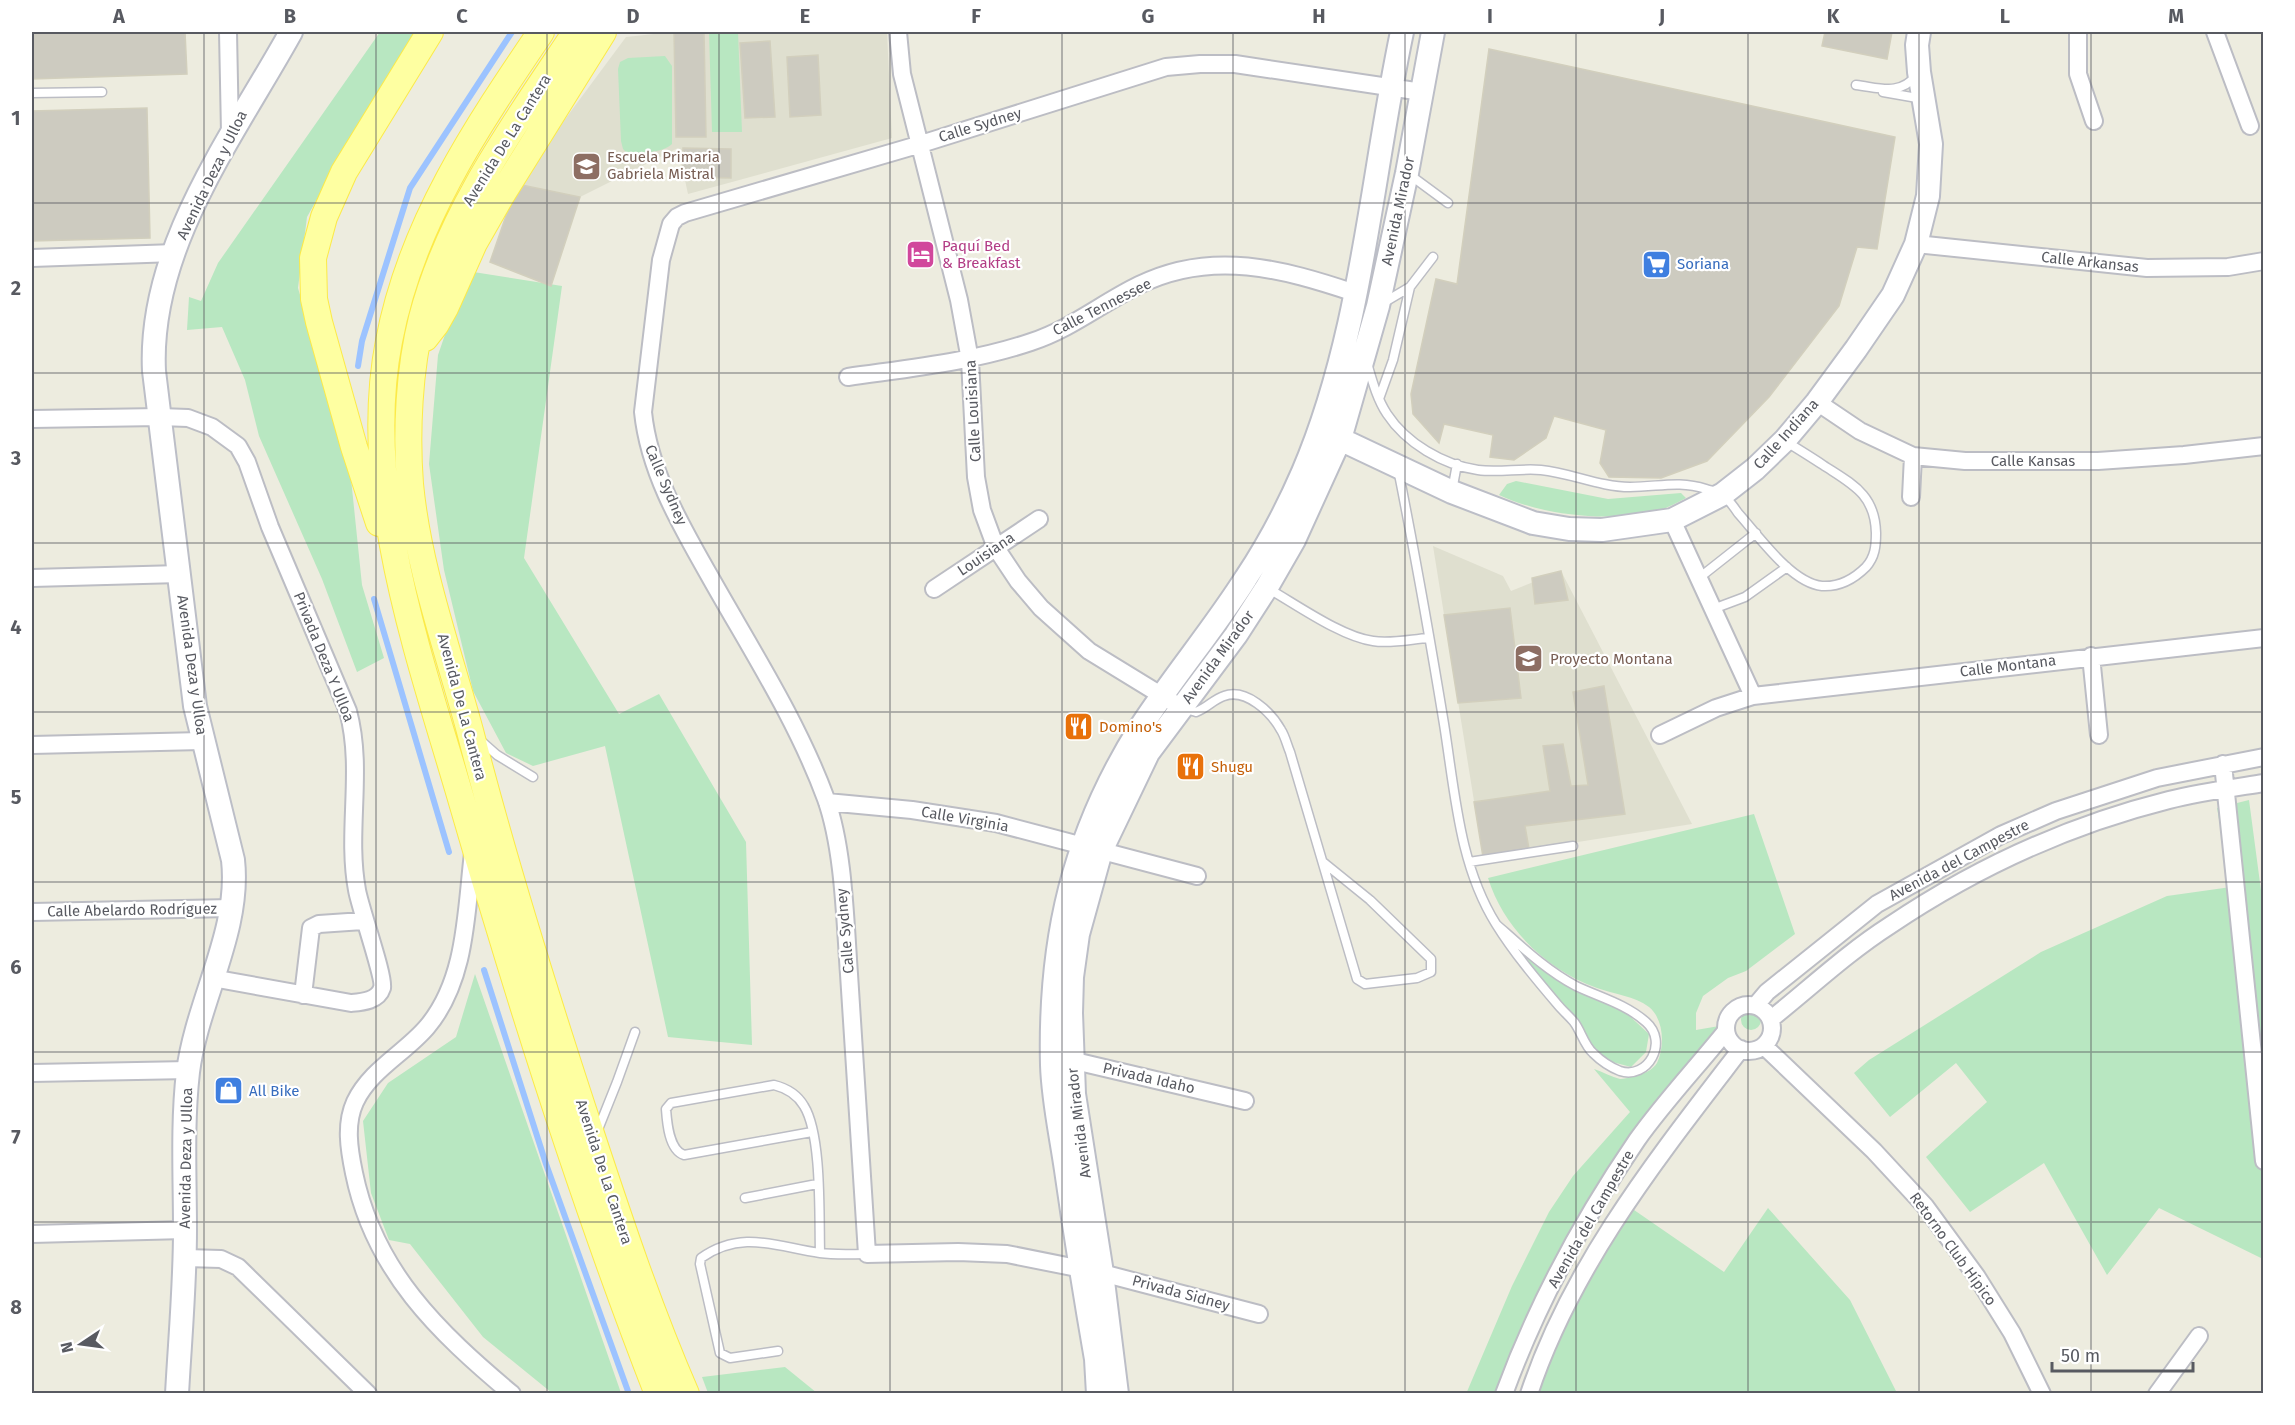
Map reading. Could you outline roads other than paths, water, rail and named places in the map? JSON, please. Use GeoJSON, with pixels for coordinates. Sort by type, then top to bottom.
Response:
{"type":"FeatureCollection","features":[{"type":"Feature","properties":{"kind":"main road","name":"Avenida Deza y Ulloa"},"geometry":{"type":"LineString","coordinates":[[177,1394],[185,1258],[186,1104],[189,1070],[235,893],[233,860],[195,706],[154,371],[154,329],[159,302],[186,221],[230,133],[291,32]]}},
{"type":"Feature","properties":{"kind":"main road"},"geometry":{"type":"LineString","coordinates":[[397,568],[381,531],[354,447],[322,332],[314,299],[313,258],[324,217],[344,172],[430,32]]}},
{"type":"Feature","properties":{"kind":"main road","name":"Avenida De La Cantera"},"geometry":{"type":"LineString","coordinates":[[541,32],[484,117],[440,192],[414,249],[388,341],[383,384],[381,426],[388,516],[397,568],[474,843],[537,1051],[585,1195],[658,1394]]}},
{"type":"Feature","properties":{"kind":"main road","name":"Avenida De La Cantera"},"geometry":{"type":"LineString","coordinates":[[576,32],[504,140],[469,199],[430,292],[417,347],[409,428],[411,488],[419,541],[430,588],[502,852],[562,1049],[610,1195],[658,1330],[686,1394]]}},
{"type":"Feature","properties":{"kind":"main road"},"geometry":{"type":"LineString","coordinates":[[417,347],[436,324],[484,225],[603,32]]}},
{"type":"Feature","properties":{"kind":"main road","name":"Avenida Mirador"},"geometry":{"type":"LineString","coordinates":[[1091,848],[1118,766],[1163,694],[1245,580],[1298,483],[1330,434],[1335,382],[1355,293],[1390,88],[1402,32]]}},
{"type":"Feature","properties":{"kind":"main road","name":"Avenida Mirador"},"geometry":{"type":"LineString","coordinates":[[1117,1394],[1057,1113],[1062,1058],[1054,981],[1070,881],[1148,753],[1236,635],[1294,540],[1330,434],[1364,354],[1378,306],[1407,173],[1433,32]]}},
{"type":"Feature","properties":{"kind":"main road","name":"Calle Indiana"},"geometry":{"type":"LineString","coordinates":[[1330,434],[1452,492],[1533,524],[1569,529],[1602,530],[1672,520],[1723,494],[1755,469],[1785,440],[1816,402],[1893,295],[1916,244],[1928,196],[1931,144],[1919,72],[1917,45],[1919,32]]}},
{"type":"Feature","properties":{"kind":"main road","name":"Avenida Mirador"},"geometry":{"type":"LineString","coordinates":[[1091,1271],[1098,1394]]}},
{"type":"Feature","properties":{"kind":"street"},"geometry":{"type":"LineString","coordinates":[[228,32],[230,133]]}},
{"type":"Feature","properties":{"kind":"street","name":"Calle Louisiana"},"geometry":{"type":"LineString","coordinates":[[898,32],[902,74],[959,300],[970,360],[976,477],[982,510],[996,548],[1018,581],[1041,608],[1089,651],[1163,694],[1182,708]]}},
{"type":"Feature","properties":{"kind":"street"},"geometry":{"type":"LineString","coordinates":[[2078,32],[2078,74],[2094,121]]}},
{"type":"Feature","properties":{"kind":"street"},"geometry":{"type":"LineString","coordinates":[[2215,32],[2250,126]]}},
{"type":"Feature","properties":{"kind":"street","name":"Calle Sydney"},"geometry":{"type":"LineString","coordinates":[[867,1254],[843,898],[827,802],[792,722],[695,550],[653,463],[645,434],[643,412],[661,260],[671,224],[685,213],[921,144],[1166,67],[1235,64],[1422,92]]}},
{"type":"Feature","properties":{"kind":"street","name":"Calle Arkansas"},"geometry":{"type":"LineString","coordinates":[[1916,244],[2147,268],[2228,267],[2264,261]]}},
{"type":"Feature","properties":{"kind":"street"},"geometry":{"type":"LineString","coordinates":[[32,258],[175,253]]}},
{"type":"Feature","properties":{"kind":"street","name":"Calle Tennessee"},"geometry":{"type":"LineString","coordinates":[[848,378],[970,360],[1032,342],[1062,329],[1140,285],[1185,268],[1251,265],[1306,277],[1355,293]]}},
{"type":"Feature","properties":{"kind":"street","name":"Calle Kansas"},"geometry":{"type":"LineString","coordinates":[[1816,402],[1860,431],[1913,456],[1965,461],[2098,461],[2264,446]]}},
{"type":"Feature","properties":{"kind":"street","name":"Privada Deza Y Ulloa"},"geometry":{"type":"LineString","coordinates":[[32,419],[188,418],[212,427],[238,446],[248,462],[270,526],[348,711],[356,761],[354,870],[363,921],[383,986],[378,996],[370,1000],[351,1003],[303,995]]}},
{"type":"Feature","properties":{"kind":"street"},"geometry":{"type":"LineString","coordinates":[[1911,497],[1913,456]]}},
{"type":"Feature","properties":{"kind":"street","name":"Louisiana"},"geometry":{"type":"LineString","coordinates":[[934,589],[1039,519]]}},
{"type":"Feature","properties":{"kind":"street"},"geometry":{"type":"LineString","coordinates":[[1672,520],[1753,696]]}},
{"type":"Feature","properties":{"kind":"street"},"geometry":{"type":"LineString","coordinates":[[32,578],[180,574]]}},
{"type":"Feature","properties":{"kind":"street","name":"Calle Montana"},"geometry":{"type":"LineString","coordinates":[[1660,735],[1716,708],[1753,696],[2264,638]]}},
{"type":"Feature","properties":{"kind":"street"},"geometry":{"type":"LineString","coordinates":[[2091,656],[2099,735]]}},
{"type":"Feature","properties":{"kind":"street"},"geometry":{"type":"LineString","coordinates":[[32,745],[202,741]]}},
{"type":"Feature","properties":{"kind":"street","name":"Avenida del Campestre"},"geometry":{"type":"LineString","coordinates":[[1756,1005],[1767,992],[1877,904],[2001,835],[2056,811],[2157,778],[2264,757]]}},
{"type":"Feature","properties":{"kind":"street"},"geometry":{"type":"LineString","coordinates":[[2223,764],[2257,1039],[2264,1161]]}},
{"type":"Feature","properties":{"kind":"street","name":"Avenida del Campestre"},"geometry":{"type":"LineString","coordinates":[[1771,1018],[1887,927],[1951,887],[2002,860],[2064,833],[2171,799],[2264,783]]}},
{"type":"Feature","properties":{"kind":"street","name":"Calle Virginia"},"geometry":{"type":"LineString","coordinates":[[827,802],[957,815],[996,823],[1197,876]]}},
{"type":"Feature","properties":{"kind":"street"},"geometry":{"type":"LineString","coordinates":[[2056,811],[2064,833]]}},
{"type":"Feature","properties":{"kind":"street"},"geometry":{"type":"LineString","coordinates":[[474,843],[460,950],[454,978],[447,996],[427,1028],[361,1091],[351,1114],[348,1143],[364,1214],[393,1272],[443,1334],[512,1394]]}},
{"type":"Feature","properties":{"kind":"street","name":"Calle Abelardo Rodríguez"},"geometry":{"type":"LineString","coordinates":[[32,912],[232,908]]}},
{"type":"Feature","properties":{"kind":"street"},"geometry":{"type":"LineString","coordinates":[[212,978],[303,995],[311,928],[319,924],[363,921]]}},
{"type":"Feature","properties":{"kind":"street"},"geometry":{"type":"LineString","coordinates":[[1749,1004],[1764,1009],[1771,1018],[1772,1031],[1764,1046],[1752,1051],[1741,1049],[1732,1043],[1726,1031],[1727,1021],[1735,1009],[1749,1004]]}},
{"type":"Feature","properties":{"kind":"street","name":"Avenida del Campestre"},"geometry":{"type":"LineString","coordinates":[[1504,1394],[1535,1318],[1567,1254],[1601,1196],[1638,1139],[1726,1031]]}},
{"type":"Feature","properties":{"kind":"street","name":"Retorno Club Hípico"},"geometry":{"type":"LineString","coordinates":[[1764,1046],[1874,1151],[1925,1206],[1977,1277],[2012,1333],[2042,1394]]}},
{"type":"Feature","properties":{"kind":"street","name":"Avenida del Campestre"},"geometry":{"type":"LineString","coordinates":[[1529,1394],[1555,1329],[1588,1266],[1621,1212],[1658,1158],[1741,1049]]}},
{"type":"Feature","properties":{"kind":"street","name":"Privada Idaho"},"geometry":{"type":"LineString","coordinates":[[1062,1058],[1245,1101]]}},
{"type":"Feature","properties":{"kind":"street"},"geometry":{"type":"LineString","coordinates":[[32,1073],[189,1070]]}},
{"type":"Feature","properties":{"kind":"street"},"geometry":{"type":"LineString","coordinates":[[32,1234],[185,1230]]}},
{"type":"Feature","properties":{"kind":"street"},"geometry":{"type":"LineString","coordinates":[[867,1254],[958,1252],[1007,1254],[1091,1271]]}},
{"type":"Feature","properties":{"kind":"street"},"geometry":{"type":"LineString","coordinates":[[185,1258],[221,1259],[238,1267],[368,1394]]}},
{"type":"Feature","properties":{"kind":"street","name":"Privada Sidney"},"geometry":{"type":"LineString","coordinates":[[1091,1271],[1259,1314]]}},
{"type":"Feature","properties":{"kind":"street"},"geometry":{"type":"LineString","coordinates":[[2157,1394],[2199,1336]]}},
{"type":"Feature","properties":{"kind":"lane"},"geometry":{"type":"LineString","coordinates":[[1919,72],[1909,85],[1902,88],[1856,85],[1899,96],[1923,99]]}},
{"type":"Feature","properties":{"kind":"lane"},"geometry":{"type":"LineString","coordinates":[[32,93],[102,92]]}},
{"type":"Feature","properties":{"kind":"lane"},"geometry":{"type":"LineString","coordinates":[[1407,173],[1448,203]]}},
{"type":"Feature","properties":{"kind":"lane"},"geometry":{"type":"LineString","coordinates":[[1378,306],[1410,287],[1434,257]]}},
{"type":"Feature","properties":{"kind":"lane"},"geometry":{"type":"LineString","coordinates":[[1379,399],[1393,360],[1410,287]]}},
{"type":"Feature","properties":{"kind":"lane"},"geometry":{"type":"LineString","coordinates":[[1364,354],[1379,399],[1387,414],[1413,441],[1434,454],[1457,465],[1476,470],[1543,470],[1616,486],[1692,484],[1723,494],[1787,567],[1814,585],[1844,584],[1858,575],[1871,562],[1876,547],[1875,527],[1870,506],[1862,492],[1851,482],[1785,440]]}},
{"type":"Feature","properties":{"kind":"lane"},"geometry":{"type":"LineString","coordinates":[[1397,464],[1472,877],[1496,924],[1531,972],[1574,1022],[1591,1052],[1606,1064],[1627,1073],[1638,1071],[1648,1063],[1657,1048],[1656,1037],[1644,1020],[1623,1006],[1577,986],[1551,971],[1496,924]]}},
{"type":"Feature","properties":{"kind":"lane"},"geometry":{"type":"LineString","coordinates":[[1452,492],[1457,465]]}},
{"type":"Feature","properties":{"kind":"lane"},"geometry":{"type":"LineString","coordinates":[[1699,578],[1756,533]]}},
{"type":"Feature","properties":{"kind":"lane"},"geometry":{"type":"LineString","coordinates":[[1713,609],[1745,597],[1787,567]]}},
{"type":"Feature","properties":{"kind":"lane"},"geometry":{"type":"LineString","coordinates":[[1267,587],[1360,638],[1375,642],[1429,638]]}},
{"type":"Feature","properties":{"kind":"lane"},"geometry":{"type":"LineString","coordinates":[[1182,708],[1196,712],[1223,696],[1233,694],[1242,696],[1266,710],[1281,730],[1290,752],[1357,979],[1365,984],[1417,978],[1431,972],[1431,959],[1370,900],[1323,862]]}},
{"type":"Feature","properties":{"kind":"lane"},"geometry":{"type":"LineString","coordinates":[[468,725],[491,751],[533,777]]}},
{"type":"Feature","properties":{"kind":"lane"},"geometry":{"type":"LineString","coordinates":[[1469,862],[1573,846]]}},
{"type":"Feature","properties":{"kind":"lane"},"geometry":{"type":"LineString","coordinates":[[593,1141],[635,1032]]}},
{"type":"Feature","properties":{"kind":"lane"},"geometry":{"type":"LineString","coordinates":[[812,1132],[684,1155],[680,1154],[674,1146],[666,1109],[671,1103],[774,1085],[785,1088],[803,1105],[809,1116],[812,1132],[817,1184],[820,1253]]}},
{"type":"Feature","properties":{"kind":"lane"},"geometry":{"type":"LineString","coordinates":[[745,1198],[817,1184]]}},
{"type":"Feature","properties":{"kind":"lane"},"geometry":{"type":"LineString","coordinates":[[778,1351],[730,1358],[720,1353],[700,1264],[701,1258],[721,1248],[754,1241],[820,1253],[867,1254]]}},
{"type":"Feature","properties":{"kind":"waterway"},"geometry":{"type":"LineString","coordinates":[[358,366],[362,341],[410,188],[512,32]]}},
{"type":"Feature","properties":{"kind":"waterway"},"geometry":{"type":"LineString","coordinates":[[374,599],[449,852]]}},
{"type":"Feature","properties":{"kind":"waterway"},"geometry":{"type":"LineString","coordinates":[[484,970],[546,1164],[629,1394]]}},
{"type":"Feature","properties":{"kind":"place","name":"Escuela Primaria Gabriela Mistral"},"geometry":{"type":"Point","coordinates":[586,166]}},
{"type":"Feature","properties":{"kind":"place","name":"Paquí Bed & Breakfast"},"geometry":{"type":"Point","coordinates":[921,255]}},
{"type":"Feature","properties":{"kind":"place","name":"Soriana"},"geometry":{"type":"Point","coordinates":[1656,264]}},
{"type":"Feature","properties":{"kind":"place","name":"Proyecto Montana"},"geometry":{"type":"Point","coordinates":[1529,659]}},
{"type":"Feature","properties":{"kind":"place","name":"Domino's"},"geometry":{"type":"Point","coordinates":[1078,727]}},
{"type":"Feature","properties":{"kind":"place","name":"Shugu"},"geometry":{"type":"Point","coordinates":[1190,767]}},
{"type":"Feature","properties":{"kind":"place","name":"All Bike"},"geometry":{"type":"Point","coordinates":[228,1091]}}]}
